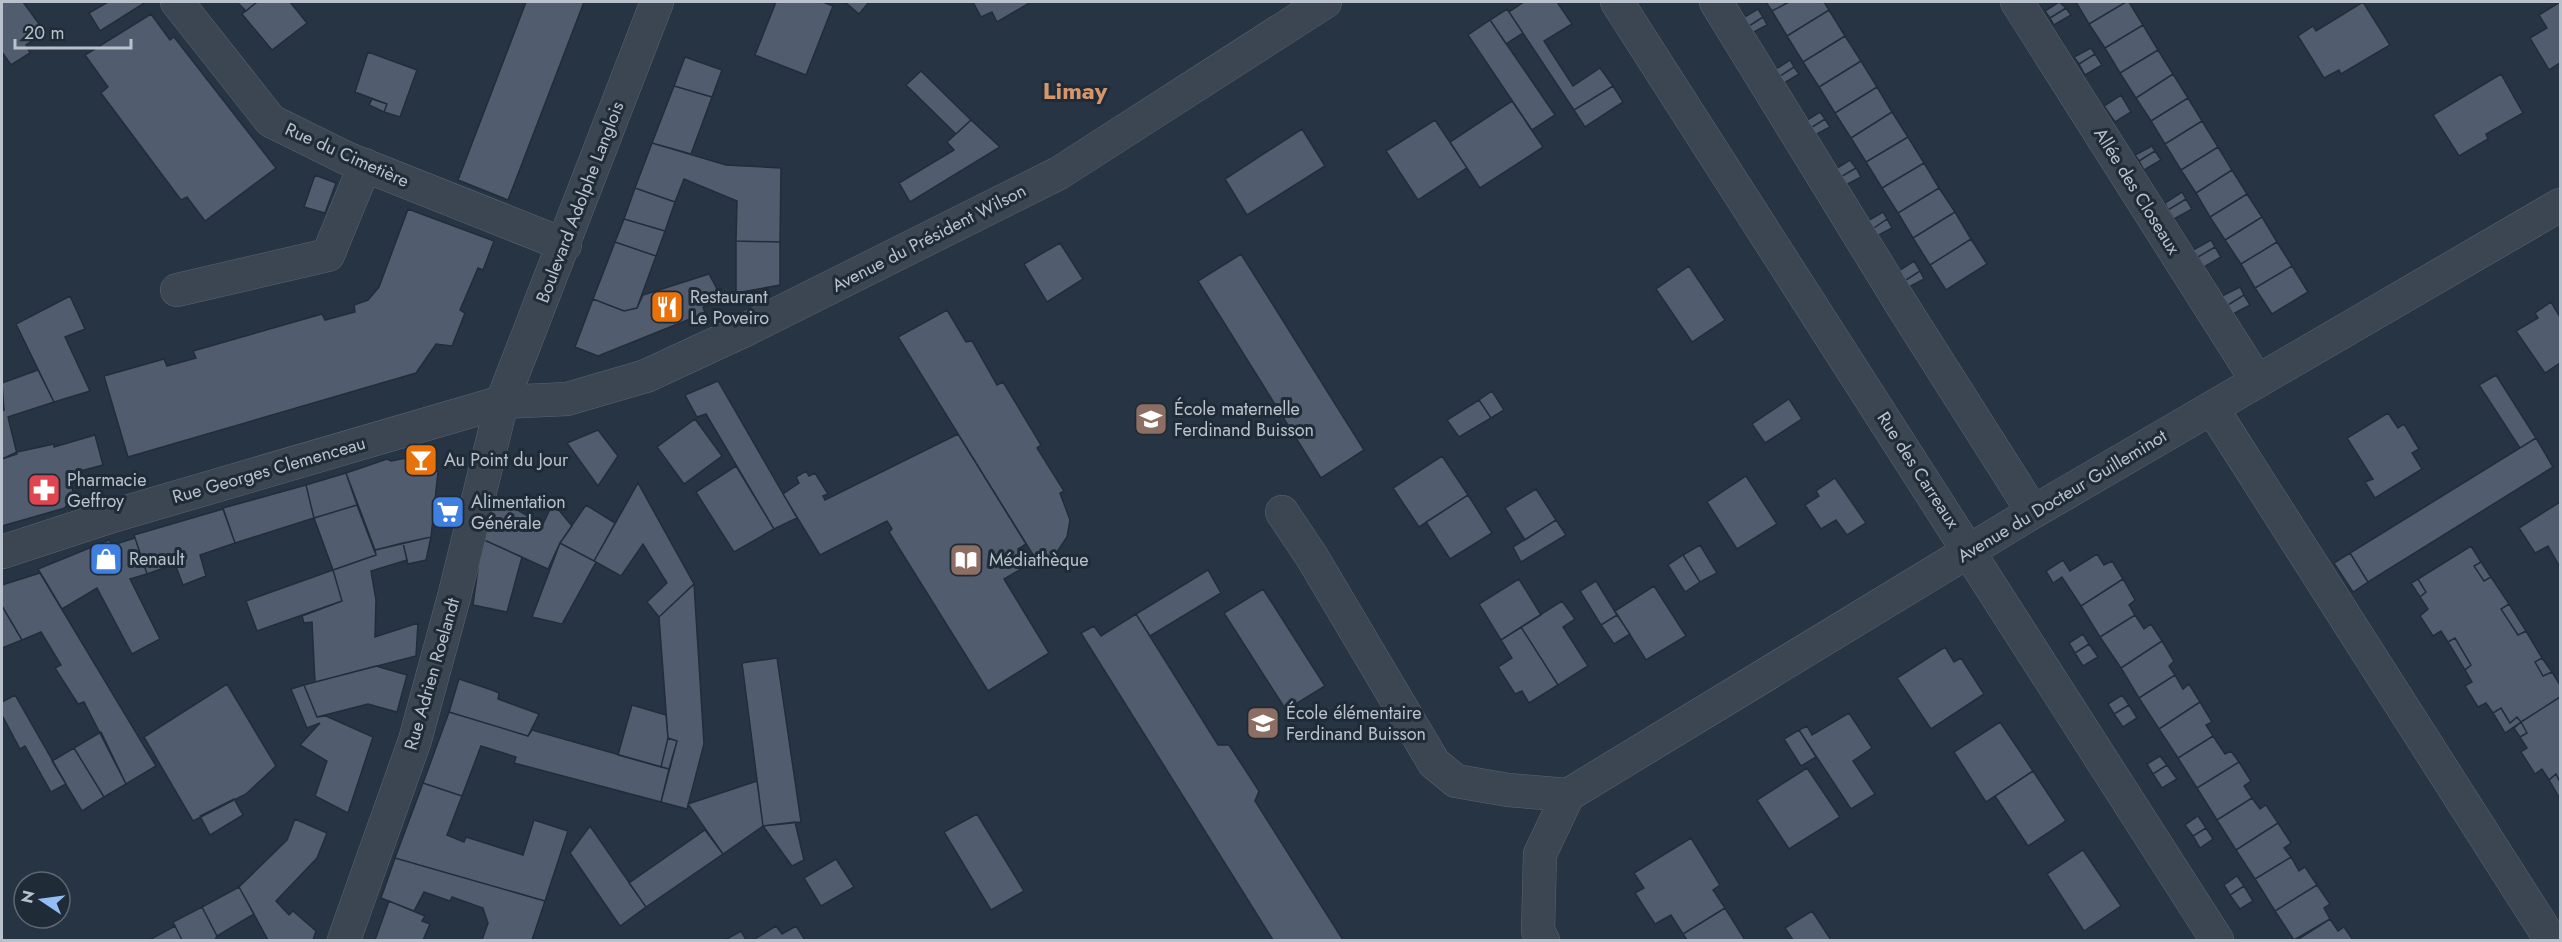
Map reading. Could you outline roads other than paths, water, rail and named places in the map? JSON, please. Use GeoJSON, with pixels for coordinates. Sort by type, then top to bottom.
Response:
{"type":"FeatureCollection","features":[{"type":"Feature","properties":{"kind":"street","name":"Rue du Cimetière"},"geometry":{"type":"LineString","coordinates":[[177,2],[271,121],[365,165],[565,245]]}},
{"type":"Feature","properties":{"kind":"street","name":"Boulevard Adolphe Langlois"},"geometry":{"type":"LineString","coordinates":[[502,402],[565,245],[657,2]]}},
{"type":"Feature","properties":{"kind":"street","name":"Avenue du Président Wilson"},"geometry":{"type":"LineString","coordinates":[[502,402],[567,399],[646,376],[745,330],[1059,173],[1325,2]]}},
{"type":"Feature","properties":{"kind":"street","name":"Rue des Carreaux"},"geometry":{"type":"LineString","coordinates":[[1617,2],[1970,550],[2217,940]]}},
{"type":"Feature","properties":{"kind":"street"},"geometry":{"type":"LineString","coordinates":[[1716,2],[1905,310],[2033,512]]}},
{"type":"Feature","properties":{"kind":"street","name":"Allée des Closeaux"},"geometry":{"type":"LineString","coordinates":[[2017,2],[2257,381]]}},
{"type":"Feature","properties":{"kind":"street"},"geometry":{"type":"LineString","coordinates":[[177,290],[328,255],[365,165]]}},
{"type":"Feature","properties":{"kind":"street","name":"Avenue du Docteur Guilleminot"},"geometry":{"type":"LineString","coordinates":[[1568,795],[2033,512],[2560,206]]}},
{"type":"Feature","properties":{"kind":"street","name":"Rue Georges Clemenceau"},"geometry":{"type":"LineString","coordinates":[[2,552],[109,518],[502,402]]}},
{"type":"Feature","properties":{"kind":"street","name":"Rue Adrien Roelandt"},"geometry":{"type":"LineString","coordinates":[[344,940],[415,740],[454,597],[502,402]]}},
{"type":"Feature","properties":{"kind":"street"},"geometry":{"type":"LineString","coordinates":[[2212,408],[2551,940]]}},
{"type":"Feature","properties":{"kind":"street"},"geometry":{"type":"LineString","coordinates":[[1282,512],[1312,557],[1434,763],[1456,781],[1508,790],[1568,795],[1540,854],[1538,931],[1544,940]]}},
{"type":"Feature","properties":{"kind":"place","name":"Restaurant Le Poveiro"},"geometry":{"type":"Point","coordinates":[667,307]}},
{"type":"Feature","properties":{"kind":"place","name":"École maternelle Ferdinand Buisson"},"geometry":{"type":"Point","coordinates":[1151,419]}},
{"type":"Feature","properties":{"kind":"place","name":"Au Point du Jour"},"geometry":{"type":"Point","coordinates":[421,460]}},
{"type":"Feature","properties":{"kind":"place","name":"Pharmacie Geffroy"},"geometry":{"type":"Point","coordinates":[44,490]}},
{"type":"Feature","properties":{"kind":"place","name":"Alimentation Générale"},"geometry":{"type":"Point","coordinates":[448,512]}},
{"type":"Feature","properties":{"kind":"place","name":"Renault"},"geometry":{"type":"Point","coordinates":[106,559]}},
{"type":"Feature","properties":{"kind":"place","name":"Médiathèque"},"geometry":{"type":"Point","coordinates":[966,560]}},
{"type":"Feature","properties":{"kind":"place","name":"École élémentaire Ferdinand Buisson"},"geometry":{"type":"Point","coordinates":[1263,723]}},
{"type":"Feature","properties":{"kind":"district","name":"Limay"},"geometry":{"type":"Point","coordinates":[1075,91]}}]}
